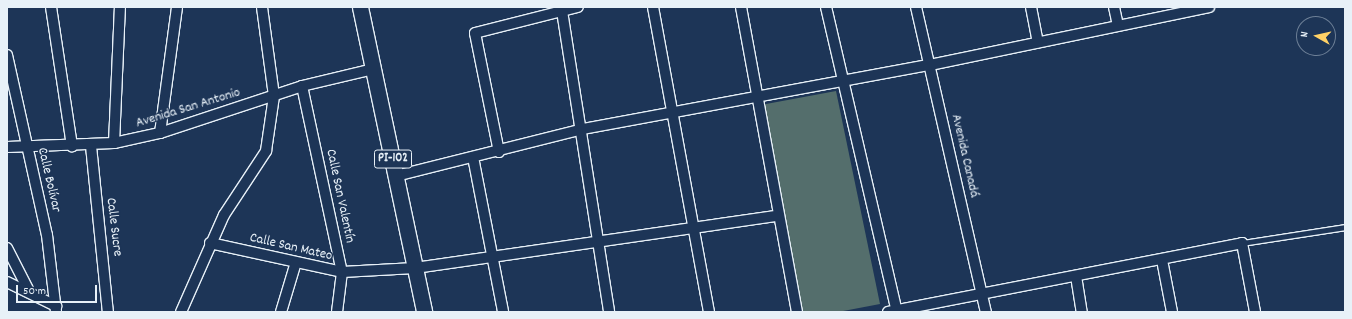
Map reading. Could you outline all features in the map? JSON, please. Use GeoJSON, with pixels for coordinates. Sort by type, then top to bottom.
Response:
{"type":"FeatureCollection","features":[{"type":"Feature","properties":{"kind":"main road","name":"PI-102"},"geometry":{"type":"LineString","coordinates":[[360,7],[424,312]]}},
{"type":"Feature","properties":{"kind":"street"},"geometry":{"type":"LineString","coordinates":[[51,7],[72,146]]}},
{"type":"Feature","properties":{"kind":"street"},"geometry":{"type":"LineString","coordinates":[[114,143],[120,7]]}},
{"type":"Feature","properties":{"kind":"street"},"geometry":{"type":"LineString","coordinates":[[160,133],[177,7]]}},
{"type":"Feature","properties":{"kind":"street"},"geometry":{"type":"LineString","coordinates":[[181,312],[224,215],[266,150],[274,96],[262,7]]}},
{"type":"Feature","properties":{"kind":"street"},"geometry":{"type":"LineString","coordinates":[[499,152],[475,33],[578,7]]}},
{"type":"Feature","properties":{"kind":"street"},"geometry":{"type":"LineString","coordinates":[[653,7],[709,312]]}},
{"type":"Feature","properties":{"kind":"street"},"geometry":{"type":"LineString","coordinates":[[741,7],[777,216],[797,312]]}},
{"type":"Feature","properties":{"kind":"street"},"geometry":{"type":"LineString","coordinates":[[826,7],[894,311],[982,293],[1162,260],[1242,242],[1255,312]]}},
{"type":"Feature","properties":{"kind":"street","name":"Avenida Canadá"},"geometry":{"type":"LineString","coordinates":[[916,7],[986,312]]}},
{"type":"Feature","properties":{"kind":"street"},"geometry":{"type":"LineString","coordinates":[[1031,7],[1038,42]]}},
{"type":"Feature","properties":{"kind":"street"},"geometry":{"type":"LineString","coordinates":[[1114,7],[1118,26]]}},
{"type":"Feature","properties":{"kind":"street"},"geometry":{"type":"LineString","coordinates":[[396,176],[499,152],[583,129],[672,110],[757,98],[843,80],[930,65],[1204,7]]}},
{"type":"Feature","properties":{"kind":"street"},"geometry":{"type":"LineString","coordinates":[[562,11],[583,129],[609,312]]}},
{"type":"Feature","properties":{"kind":"street","name":"Calle Bolívar"},"geometry":{"type":"LineString","coordinates":[[7,55],[47,235],[56,309]]}},
{"type":"Feature","properties":{"kind":"street","name":"Avenida San Antonio"},"geometry":{"type":"LineString","coordinates":[[7,147],[91,146],[114,143],[160,133],[302,86],[374,69]]}},
{"type":"Feature","properties":{"kind":"street","name":"Calle San Valentín"},"geometry":{"type":"LineString","coordinates":[[302,86],[342,272],[338,312]]}},
{"type":"Feature","properties":{"kind":"street","name":"Calle Sucre"},"geometry":{"type":"LineString","coordinates":[[91,146],[108,312]]}},
{"type":"Feature","properties":{"kind":"street"},"geometry":{"type":"LineString","coordinates":[[473,158],[490,256],[503,312]]}},
{"type":"Feature","properties":{"kind":"street","name":"Calle San Mateo"},"geometry":{"type":"LineString","coordinates":[[210,244],[342,272],[415,268],[598,240],[694,230],[777,216]]}},
{"type":"Feature","properties":{"kind":"street"},"geometry":{"type":"LineString","coordinates":[[7,248],[28,289]]}},
{"type":"Feature","properties":{"kind":"street"},"geometry":{"type":"LineString","coordinates":[[1162,260],[1172,312]]}},
{"type":"Feature","properties":{"kind":"street"},"geometry":{"type":"LineString","coordinates":[[281,312],[296,262]]}},
{"type":"Feature","properties":{"kind":"street"},"geometry":{"type":"LineString","coordinates":[[1076,276],[1082,312]]}},
{"type":"Feature","properties":{"kind":"street"},"geometry":{"type":"LineString","coordinates":[[7,282],[28,289],[56,309]]}},
{"type":"Feature","properties":{"kind":"lane"},"geometry":{"type":"LineString","coordinates":[[1242,242],[1345,227]]}},
{"type":"Feature","properties":{"kind":"green space"},"geometry":{"type":"Polygon","coordinates":[[[836,91],[880,304],[838,312],[803,312],[761,105],[836,91]]]}}]}
